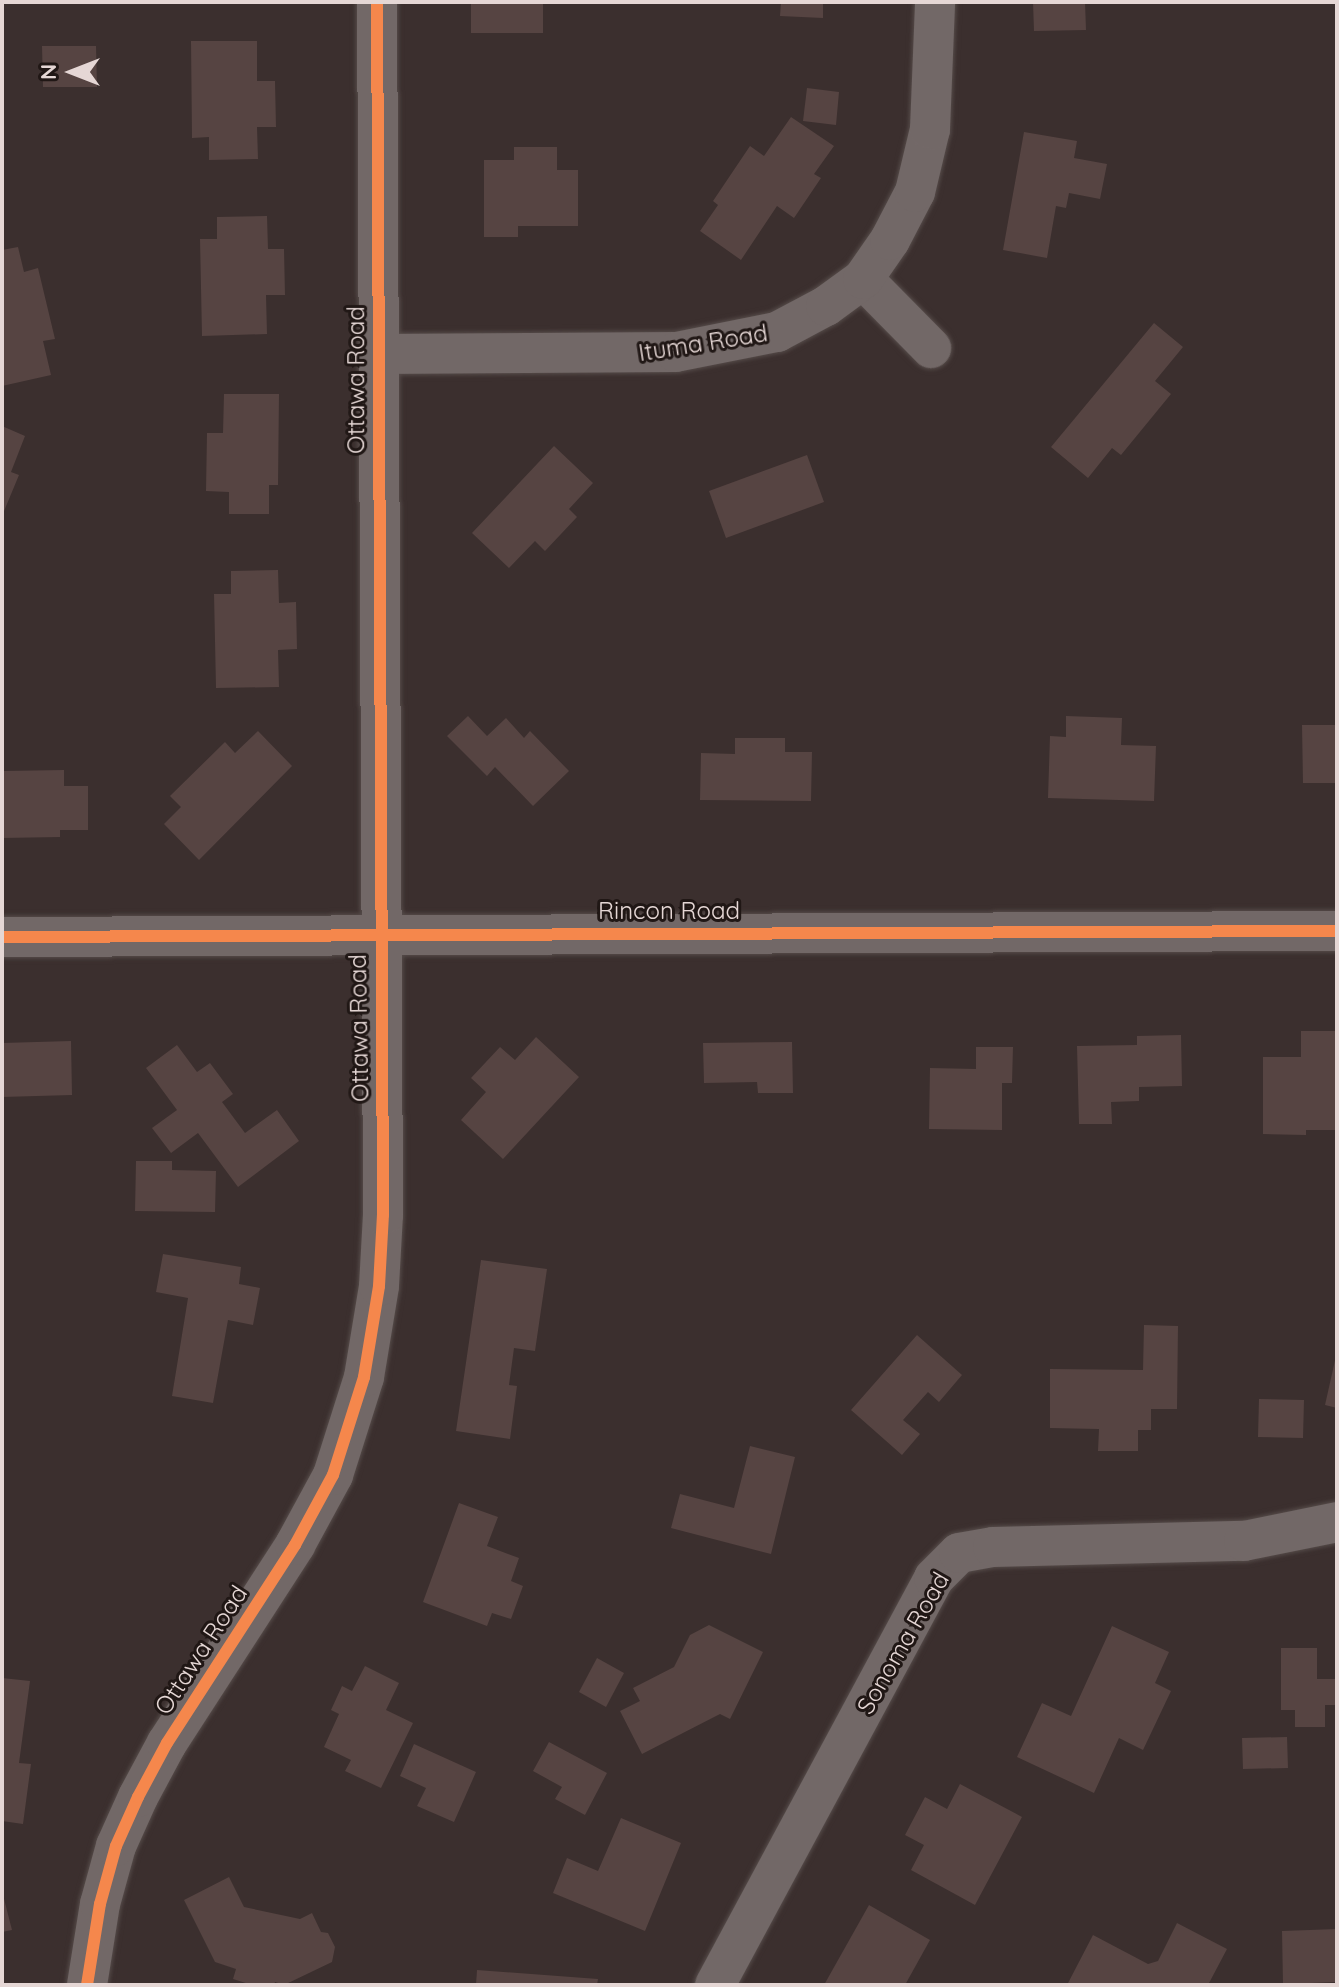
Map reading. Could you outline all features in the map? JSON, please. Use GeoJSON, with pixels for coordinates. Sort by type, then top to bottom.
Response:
{"type":"FeatureCollection","features":[{"type":"Feature","properties":{"kind":"street","name":"Ottawa Road"},"geometry":{"type":"LineString","coordinates":[[87,1985],[100,1904],[116,1846],[167,1743],[301,1534],[333,1475],[364,1377],[379,1286],[383,1215],[379,934],[377,2]]}},
{"type":"Feature","properties":{"kind":"street","name":"Ituma Road"},"geometry":{"type":"LineString","coordinates":[[378,354],[676,352],[777,332],[826,306],[863,279],[890,240],[915,192],[930,129],[935,2]]}},
{"type":"Feature","properties":{"kind":"street"},"geometry":{"type":"LineString","coordinates":[[863,279],[931,348]]}},
{"type":"Feature","properties":{"kind":"street","name":"Rincon Road"},"geometry":{"type":"LineString","coordinates":[[2,937],[1337,931]]}},
{"type":"Feature","properties":{"kind":"street","name":"Sonoma Road"},"geometry":{"type":"LineString","coordinates":[[715,1985],[934,1578],[959,1553],[993,1547],[1244,1541],[1337,1522]]}},
{"type":"Feature","properties":{"kind":"building"},"geometry":{"type":"Polygon","coordinates":[[[471,2],[543,2],[543,33],[471,33],[471,2]]]}},
{"type":"Feature","properties":{"kind":"building"},"geometry":{"type":"Polygon","coordinates":[[[781,2],[823,2],[823,18],[780,16],[781,2]]]}},
{"type":"Feature","properties":{"kind":"building"},"geometry":{"type":"Polygon","coordinates":[[[1033,2],[1085,2],[1086,30],[1034,31],[1033,2]]]}},
{"type":"Feature","properties":{"kind":"building"},"geometry":{"type":"Polygon","coordinates":[[[191,41],[257,41],[257,81],[275,81],[276,127],[257,127],[258,159],[209,160],[209,137],[192,138],[191,41]]]}},
{"type":"Feature","properties":{"kind":"building"},"geometry":{"type":"Polygon","coordinates":[[[42,46],[96,46],[97,87],[43,87],[42,46]]]}},
{"type":"Feature","properties":{"kind":"building"},"geometry":{"type":"Polygon","coordinates":[[[807,88],[839,92],[836,125],[803,121],[807,88]]]}},
{"type":"Feature","properties":{"kind":"building"},"geometry":{"type":"Polygon","coordinates":[[[791,117],[834,146],[814,174],[821,178],[794,218],[777,206],[741,260],[700,231],[718,205],[713,201],[750,146],[764,156],[791,117]]]}},
{"type":"Feature","properties":{"kind":"building"},"geometry":{"type":"Polygon","coordinates":[[[1024,132],[1077,141],[1074,158],[1107,164],[1100,199],[1069,193],[1066,208],[1056,206],[1047,258],[1003,250],[1024,132]]]}},
{"type":"Feature","properties":{"kind":"building"},"geometry":{"type":"Polygon","coordinates":[[[514,147],[557,147],[557,170],[578,170],[578,226],[518,226],[518,237],[484,237],[484,160],[514,160],[514,147]]]}},
{"type":"Feature","properties":{"kind":"building"},"geometry":{"type":"Polygon","coordinates":[[[267,216],[268,249],[284,249],[285,295],[266,295],[267,334],[202,336],[200,239],[217,239],[217,217],[267,216]]]}},
{"type":"Feature","properties":{"kind":"building"},"geometry":{"type":"Polygon","coordinates":[[[18,247],[24,272],[38,268],[55,339],[43,341],[51,375],[2,386],[2,250],[18,247]]]}},
{"type":"Feature","properties":{"kind":"building"},"geometry":{"type":"Polygon","coordinates":[[[1154,323],[1183,347],[1155,381],[1171,394],[1121,455],[1112,448],[1088,478],[1051,447],[1154,323]]]}},
{"type":"Feature","properties":{"kind":"building"},"geometry":{"type":"Polygon","coordinates":[[[224,394],[279,394],[278,485],[269,485],[269,514],[229,514],[229,492],[206,491],[207,433],[223,433],[224,394]]]}},
{"type":"Feature","properties":{"kind":"building"},"geometry":{"type":"Polygon","coordinates":[[[2,426],[25,436],[11,472],[19,475],[2,516],[2,426]]]}},
{"type":"Feature","properties":{"kind":"building"},"geometry":{"type":"Polygon","coordinates":[[[554,446],[593,483],[569,509],[577,517],[545,551],[535,541],[509,568],[472,533],[554,446]]]}},
{"type":"Feature","properties":{"kind":"building"},"geometry":{"type":"Polygon","coordinates":[[[807,455],[824,502],[726,538],[709,491],[807,455]]]}},
{"type":"Feature","properties":{"kind":"building"},"geometry":{"type":"Polygon","coordinates":[[[278,570],[279,603],[296,602],[297,649],[278,650],[279,687],[216,688],[214,594],[231,594],[231,571],[278,570]]]}},
{"type":"Feature","properties":{"kind":"building"},"geometry":{"type":"Polygon","coordinates":[[[468,716],[487,736],[506,718],[524,738],[530,731],[569,771],[533,806],[495,767],[487,776],[447,736],[468,716]]]}},
{"type":"Feature","properties":{"kind":"building"},"geometry":{"type":"Polygon","coordinates":[[[1066,716],[1122,718],[1121,745],[1156,746],[1154,801],[1048,798],[1050,736],[1066,737],[1066,716]]]}},
{"type":"Feature","properties":{"kind":"building"},"geometry":{"type":"Polygon","coordinates":[[[1302,725],[1337,725],[1337,783],[1303,783],[1302,725]]]}},
{"type":"Feature","properties":{"kind":"building"},"geometry":{"type":"Polygon","coordinates":[[[258,731],[292,766],[199,860],[164,824],[181,807],[170,796],[225,742],[235,753],[258,731]]]}},
{"type":"Feature","properties":{"kind":"building"},"geometry":{"type":"Polygon","coordinates":[[[735,738],[785,738],[785,752],[812,752],[811,801],[700,800],[701,753],[735,754],[735,738]]]}},
{"type":"Feature","properties":{"kind":"building"},"geometry":{"type":"Polygon","coordinates":[[[64,770],[64,786],[88,786],[88,830],[60,830],[60,837],[2,838],[4,771],[64,770]]]}},
{"type":"Feature","properties":{"kind":"building"},"geometry":{"type":"Polygon","coordinates":[[[1301,1031],[1337,1031],[1337,1130],[1306,1130],[1306,1135],[1263,1134],[1263,1057],[1301,1057],[1301,1031]]]}},
{"type":"Feature","properties":{"kind":"building"},"geometry":{"type":"Polygon","coordinates":[[[1181,1035],[1182,1086],[1139,1087],[1139,1101],[1111,1102],[1112,1124],[1079,1124],[1077,1046],[1137,1045],[1137,1036],[1181,1035]]]}},
{"type":"Feature","properties":{"kind":"building"},"geometry":{"type":"Polygon","coordinates":[[[536,1037],[579,1077],[503,1159],[461,1120],[486,1092],[471,1078],[500,1047],[515,1060],[536,1037]]]}},
{"type":"Feature","properties":{"kind":"building"},"geometry":{"type":"Polygon","coordinates":[[[71,1041],[72,1095],[2,1097],[2,1043],[71,1041]]]}},
{"type":"Feature","properties":{"kind":"building"},"geometry":{"type":"Polygon","coordinates":[[[792,1042],[793,1093],[758,1093],[757,1082],[704,1083],[703,1043],[792,1042]]]}},
{"type":"Feature","properties":{"kind":"building"},"geometry":{"type":"Polygon","coordinates":[[[177,1045],[197,1072],[210,1063],[233,1094],[222,1102],[245,1133],[277,1110],[299,1141],[238,1187],[198,1133],[171,1153],[152,1128],[177,1110],[146,1068],[177,1045]]]}},
{"type":"Feature","properties":{"kind":"building"},"geometry":{"type":"Polygon","coordinates":[[[976,1047],[1013,1047],[1012,1083],[1002,1083],[1002,1130],[929,1129],[930,1068],[976,1069],[976,1047]]]}},
{"type":"Feature","properties":{"kind":"building"},"geometry":{"type":"Polygon","coordinates":[[[136,1161],[172,1161],[172,1170],[216,1171],[215,1212],[135,1211],[136,1161]]]}},
{"type":"Feature","properties":{"kind":"building"},"geometry":{"type":"Polygon","coordinates":[[[163,1254],[241,1267],[239,1284],[260,1288],[253,1325],[228,1320],[213,1403],[172,1396],[188,1298],[156,1292],[163,1254]]]}},
{"type":"Feature","properties":{"kind":"building"},"geometry":{"type":"Polygon","coordinates":[[[481,1260],[547,1269],[535,1351],[514,1348],[509,1385],[517,1386],[510,1439],[456,1431],[481,1260]]]}},
{"type":"Feature","properties":{"kind":"building"},"geometry":{"type":"Polygon","coordinates":[[[1144,1325],[1178,1326],[1177,1409],[1151,1409],[1151,1430],[1138,1430],[1138,1451],[1098,1451],[1099,1429],[1050,1428],[1050,1369],[1143,1370],[1144,1325]]]}},
{"type":"Feature","properties":{"kind":"building"},"geometry":{"type":"Polygon","coordinates":[[[917,1335],[962,1375],[939,1402],[928,1392],[903,1420],[920,1434],[902,1455],[851,1410],[917,1335]]]}},
{"type":"Feature","properties":{"kind":"building"},"geometry":{"type":"Polygon","coordinates":[[[1337,1356],[1337,1408],[1325,1405],[1337,1356]]]}},
{"type":"Feature","properties":{"kind":"building"},"geometry":{"type":"Polygon","coordinates":[[[1259,1399],[1304,1400],[1303,1438],[1258,1437],[1259,1399]]]}},
{"type":"Feature","properties":{"kind":"building"},"geometry":{"type":"Polygon","coordinates":[[[750,1446],[795,1457],[771,1554],[671,1528],[680,1494],[734,1508],[750,1446]]]}},
{"type":"Feature","properties":{"kind":"building"},"geometry":{"type":"Polygon","coordinates":[[[459,1503],[498,1517],[487,1546],[519,1558],[511,1581],[523,1586],[511,1619],[492,1613],[487,1626],[423,1602],[459,1503]]]}},
{"type":"Feature","properties":{"kind":"building"},"geometry":{"type":"Polygon","coordinates":[[[709,1625],[763,1652],[730,1719],[720,1714],[642,1754],[620,1711],[640,1701],[633,1688],[674,1667],[690,1635],[709,1625]]]}},
{"type":"Feature","properties":{"kind":"building"},"geometry":{"type":"Polygon","coordinates":[[[1112,1626],[1169,1652],[1155,1683],[1171,1691],[1143,1750],[1119,1738],[1094,1793],[1017,1757],[1042,1703],[1071,1716],[1112,1626]]]}},
{"type":"Feature","properties":{"kind":"building"},"geometry":{"type":"Polygon","coordinates":[[[1281,1648],[1317,1648],[1317,1679],[1337,1679],[1337,1705],[1325,1705],[1325,1727],[1295,1727],[1295,1710],[1281,1710],[1281,1648]]]}},
{"type":"Feature","properties":{"kind":"building"},"geometry":{"type":"Polygon","coordinates":[[[597,1658],[624,1673],[606,1707],[579,1692],[597,1658]]]}},
{"type":"Feature","properties":{"kind":"building"},"geometry":{"type":"Polygon","coordinates":[[[365,1666],[399,1683],[386,1710],[413,1723],[381,1788],[345,1771],[351,1760],[324,1747],[339,1714],[331,1710],[342,1686],[352,1691],[365,1666]]]}},
{"type":"Feature","properties":{"kind":"building"},"geometry":{"type":"Polygon","coordinates":[[[2,1678],[30,1681],[19,1763],[31,1764],[23,1824],[2,1821],[2,1678]]]}},
{"type":"Feature","properties":{"kind":"building"},"geometry":{"type":"Polygon","coordinates":[[[1287,1737],[1288,1768],[1243,1769],[1242,1738],[1287,1737]]]}},
{"type":"Feature","properties":{"kind":"building"},"geometry":{"type":"Polygon","coordinates":[[[549,1742],[607,1773],[585,1815],[555,1799],[562,1787],[533,1771],[549,1742]]]}},
{"type":"Feature","properties":{"kind":"building"},"geometry":{"type":"Polygon","coordinates":[[[414,1744],[476,1772],[454,1822],[417,1806],[426,1788],[400,1776],[414,1744]]]}},
{"type":"Feature","properties":{"kind":"building"},"geometry":{"type":"Polygon","coordinates":[[[960,1784],[1022,1817],[975,1905],[911,1870],[924,1845],[905,1835],[925,1797],[947,1809],[960,1784]]]}},
{"type":"Feature","properties":{"kind":"building"},"geometry":{"type":"Polygon","coordinates":[[[621,1818],[681,1843],[645,1931],[553,1893],[567,1858],[598,1871],[621,1818]]]}},
{"type":"Feature","properties":{"kind":"building"},"geometry":{"type":"Polygon","coordinates":[[[229,1877],[244,1907],[300,1919],[312,1913],[321,1932],[328,1933],[335,1947],[332,1962],[284,1985],[275,1982],[274,1985],[252,1985],[233,1979],[236,1969],[215,1962],[184,1900],[229,1877]]]}},
{"type":"Feature","properties":{"kind":"building"},"geometry":{"type":"Polygon","coordinates":[[[2,1891],[12,1930],[2,1932],[2,1891]]]}},
{"type":"Feature","properties":{"kind":"building"},"geometry":{"type":"Polygon","coordinates":[[[869,1905],[930,1940],[905,1985],[824,1985],[869,1905]]]}},
{"type":"Feature","properties":{"kind":"building"},"geometry":{"type":"Polygon","coordinates":[[[1177,1923],[1227,1949],[1208,1985],[1067,1985],[1093,1935],[1148,1964],[1158,1961],[1177,1923]]]}},
{"type":"Feature","properties":{"kind":"building"},"geometry":{"type":"Polygon","coordinates":[[[1337,1929],[1337,1982],[1283,1984],[1282,1931],[1337,1929]]]}},
{"type":"Feature","properties":{"kind":"building"},"geometry":{"type":"Polygon","coordinates":[[[477,1970],[598,1979],[597,1985],[476,1985],[477,1970]]]}},
{"type":"Feature","properties":{"kind":"cycle path"},"geometry":{"type":"LineString","coordinates":[[87,1985],[100,1904],[116,1846],[138,1797],[167,1743],[295,1545],[333,1475],[364,1377],[379,1286],[383,1215],[377,2]]}},
{"type":"Feature","properties":{"kind":"cycle path"},"geometry":{"type":"LineString","coordinates":[[2,937],[1337,931]]}}]}
